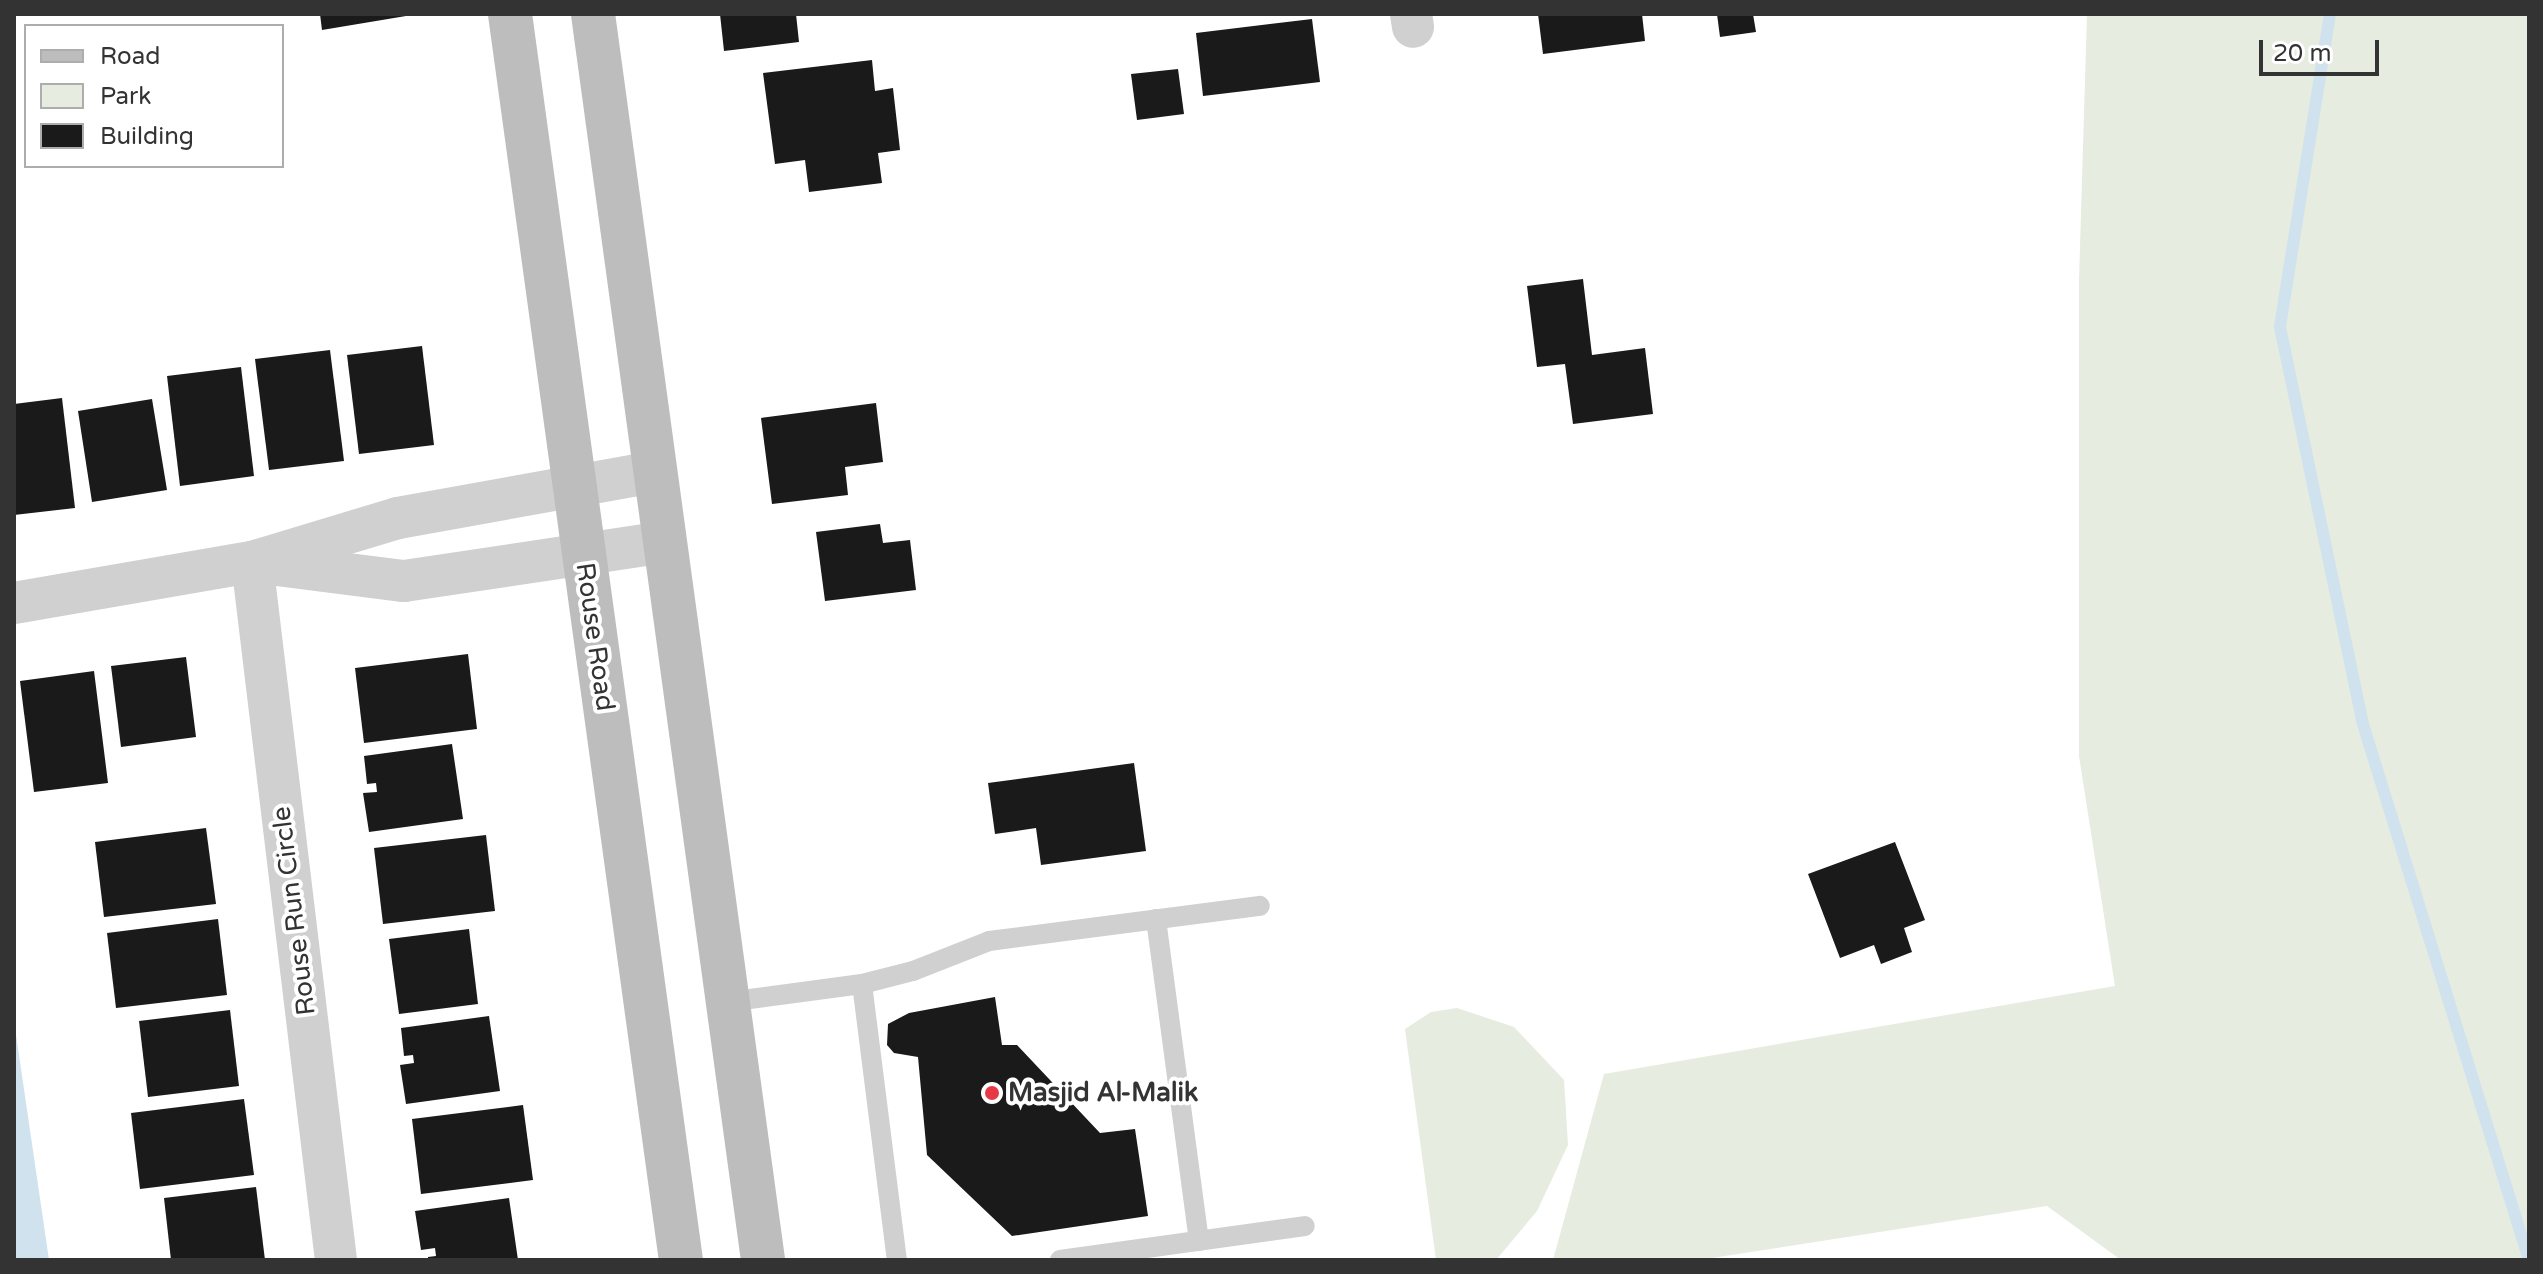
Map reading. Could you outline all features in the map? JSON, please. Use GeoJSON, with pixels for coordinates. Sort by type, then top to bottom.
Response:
{"type":"FeatureCollection","features":[{"type":"Feature","properties":{"kind":"street","name":"Rouse Road"},"geometry":{"type":"LineString","coordinates":[[510,14],[681,1260]]}},
{"type":"Feature","properties":{"kind":"street"},"geometry":{"type":"LineString","coordinates":[[593,14],[763,1260]]}},
{"type":"Feature","properties":{"kind":"street"},"geometry":{"type":"LineString","coordinates":[[14,603],[252,562],[398,518],[654,472]]}},
{"type":"Feature","properties":{"kind":"street"},"geometry":{"type":"LineString","coordinates":[[398,518],[404,581]]}},
{"type":"Feature","properties":{"kind":"street"},"geometry":{"type":"LineString","coordinates":[[252,562],[404,581],[664,542]]}},
{"type":"Feature","properties":{"kind":"street","name":"Rouse Run Circle"},"geometry":{"type":"LineString","coordinates":[[252,562],[336,1260]]}},
{"type":"Feature","properties":{"kind":"lane"},"geometry":{"type":"LineString","coordinates":[[727,1002],[862,984],[913,971],[989,941],[1260,906]]}},
{"type":"Feature","properties":{"kind":"lane"},"geometry":{"type":"LineString","coordinates":[[1156,919],[1199,1241]]}},
{"type":"Feature","properties":{"kind":"lane"},"geometry":{"type":"LineString","coordinates":[[862,984],[897,1260]]}},
{"type":"Feature","properties":{"kind":"lane"},"geometry":{"type":"LineString","coordinates":[[1060,1260],[1305,1226]]}},
{"type":"Feature","properties":{"kind":"green space"},"geometry":{"type":"Polygon","coordinates":[[[2087,14],[2529,14],[2529,1260],[2121,1260],[2047,1206],[1699,1260],[1553,1260],[1604,1074],[2115,986],[2079,756],[2079,281],[2087,14]]]}},
{"type":"Feature","properties":{"kind":"green space"},"geometry":{"type":"Polygon","coordinates":[[[1457,1008],[1514,1027],[1564,1080],[1568,1145],[1537,1211],[1496,1260],[1436,1260],[1405,1029],[1431,1012],[1457,1008]]]}},
{"type":"Feature","properties":{"kind":"water"},"geometry":{"type":"Polygon","coordinates":[[[14,1021],[49,1260],[14,1260],[14,1021]]]}},
{"type":"Feature","properties":{"kind":"building"},"geometry":{"type":"Polygon","coordinates":[[[320,14],[406,14],[406,16],[322,30],[320,14]]]}},
{"type":"Feature","properties":{"kind":"building"},"geometry":{"type":"Polygon","coordinates":[[[720,14],[796,14],[799,42],[724,51],[720,14]]]}},
{"type":"Feature","properties":{"kind":"building"},"geometry":{"type":"Polygon","coordinates":[[[1538,14],[1642,14],[1645,41],[1543,54],[1538,14]]]}},
{"type":"Feature","properties":{"kind":"building"},"geometry":{"type":"Polygon","coordinates":[[[1717,14],[1753,14],[1756,32],[1720,37],[1717,14]]]}},
{"type":"Feature","properties":{"kind":"building"},"geometry":{"type":"Polygon","coordinates":[[[1312,19],[1320,82],[1203,96],[1196,33],[1312,19]]]}},
{"type":"Feature","properties":{"kind":"building"},"geometry":{"type":"Polygon","coordinates":[[[872,60],[875,91],[893,88],[900,150],[878,153],[882,183],[809,192],[805,160],[775,164],[763,73],[872,60]]]}},
{"type":"Feature","properties":{"kind":"building"},"geometry":{"type":"Polygon","coordinates":[[[1178,69],[1184,114],[1137,120],[1131,74],[1178,69]]]}},
{"type":"Feature","properties":{"kind":"building"},"geometry":{"type":"Polygon","coordinates":[[[1583,279],[1592,355],[1645,348],[1653,414],[1573,424],[1565,364],[1537,367],[1527,286],[1583,279]]]}},
{"type":"Feature","properties":{"kind":"building"},"geometry":{"type":"Polygon","coordinates":[[[422,346],[434,445],[359,454],[347,355],[422,346]]]}},
{"type":"Feature","properties":{"kind":"building"},"geometry":{"type":"Polygon","coordinates":[[[330,350],[344,461],[269,470],[255,359],[330,350]]]}},
{"type":"Feature","properties":{"kind":"building"},"geometry":{"type":"Polygon","coordinates":[[[241,367],[254,476],[180,486],[167,376],[241,367]]]}},
{"type":"Feature","properties":{"kind":"building"},"geometry":{"type":"Polygon","coordinates":[[[62,398],[75,508],[14,515],[14,404],[62,398]]]}},
{"type":"Feature","properties":{"kind":"building"},"geometry":{"type":"Polygon","coordinates":[[[152,399],[167,490],[92,502],[78,411],[152,399]]]}},
{"type":"Feature","properties":{"kind":"building"},"geometry":{"type":"Polygon","coordinates":[[[876,403],[883,462],[845,467],[848,495],[772,504],[761,418],[876,403]]]}},
{"type":"Feature","properties":{"kind":"building"},"geometry":{"type":"Polygon","coordinates":[[[880,524],[883,543],[910,540],[916,590],[825,601],[816,532],[880,524]]]}},
{"type":"Feature","properties":{"kind":"building"},"geometry":{"type":"Polygon","coordinates":[[[468,654],[477,729],[364,743],[355,668],[468,654]]]}},
{"type":"Feature","properties":{"kind":"building"},"geometry":{"type":"Polygon","coordinates":[[[186,657],[196,737],[121,747],[111,666],[186,657]]]}},
{"type":"Feature","properties":{"kind":"building"},"geometry":{"type":"Polygon","coordinates":[[[94,671],[108,783],[34,792],[20,681],[94,671]]]}},
{"type":"Feature","properties":{"kind":"building"},"geometry":{"type":"Polygon","coordinates":[[[452,744],[463,819],[369,832],[363,793],[377,792],[376,783],[367,784],[364,756],[452,744]]]}},
{"type":"Feature","properties":{"kind":"building"},"geometry":{"type":"Polygon","coordinates":[[[1134,763],[1146,851],[1041,865],[1036,828],[995,834],[988,783],[1134,763]]]}},
{"type":"Feature","properties":{"kind":"building"},"geometry":{"type":"Polygon","coordinates":[[[206,828],[216,904],[104,917],[95,842],[206,828]]]}},
{"type":"Feature","properties":{"kind":"building"},"geometry":{"type":"Polygon","coordinates":[[[486,835],[495,911],[383,924],[374,848],[486,835]]]}},
{"type":"Feature","properties":{"kind":"building"},"geometry":{"type":"Polygon","coordinates":[[[1895,842],[1925,920],[1904,928],[1912,952],[1881,964],[1874,945],[1840,958],[1808,874],[1895,842]]]}},
{"type":"Feature","properties":{"kind":"building"},"geometry":{"type":"Polygon","coordinates":[[[218,919],[227,995],[116,1008],[107,933],[218,919]]]}},
{"type":"Feature","properties":{"kind":"building"},"geometry":{"type":"Polygon","coordinates":[[[469,929],[478,1004],[399,1014],[389,939],[469,929]]]}},
{"type":"Feature","properties":{"kind":"building","name":"Masjid Al-Malik"},"geometry":{"type":"Polygon","coordinates":[[[995,997],[1002,1045],[1017,1045],[1100,1133],[1135,1129],[1148,1216],[1012,1236],[927,1155],[918,1057],[894,1053],[887,1045],[888,1024],[909,1013],[995,997]]]}},
{"type":"Feature","properties":{"kind":"building"},"geometry":{"type":"Polygon","coordinates":[[[230,1010],[239,1086],[148,1097],[139,1021],[230,1010]]]}},
{"type":"Feature","properties":{"kind":"building"},"geometry":{"type":"Polygon","coordinates":[[[489,1016],[500,1091],[406,1104],[400,1065],[414,1063],[413,1055],[404,1056],[401,1028],[489,1016]]]}},
{"type":"Feature","properties":{"kind":"building"},"geometry":{"type":"Polygon","coordinates":[[[244,1099],[254,1175],[140,1189],[131,1113],[244,1099]]]}},
{"type":"Feature","properties":{"kind":"building"},"geometry":{"type":"Polygon","coordinates":[[[523,1105],[533,1180],[421,1194],[412,1119],[523,1105]]]}},
{"type":"Feature","properties":{"kind":"building"},"geometry":{"type":"Polygon","coordinates":[[[256,1187],[265,1260],[171,1260],[164,1198],[256,1187]]]}},
{"type":"Feature","properties":{"kind":"building"},"geometry":{"type":"Polygon","coordinates":[[[509,1198],[518,1260],[428,1260],[428,1257],[436,1256],[435,1248],[421,1250],[415,1211],[509,1198]]]}},
{"type":"Feature","properties":{"kind":"waterway"},"geometry":{"type":"LineString","coordinates":[[2330,14],[2280,327],[2362,721],[2529,1260]]}},
{"type":"Feature","properties":{"kind":"place","name":"Masjid Al-Malik"},"geometry":{"type":"Point","coordinates":[992,1093]}}]}
